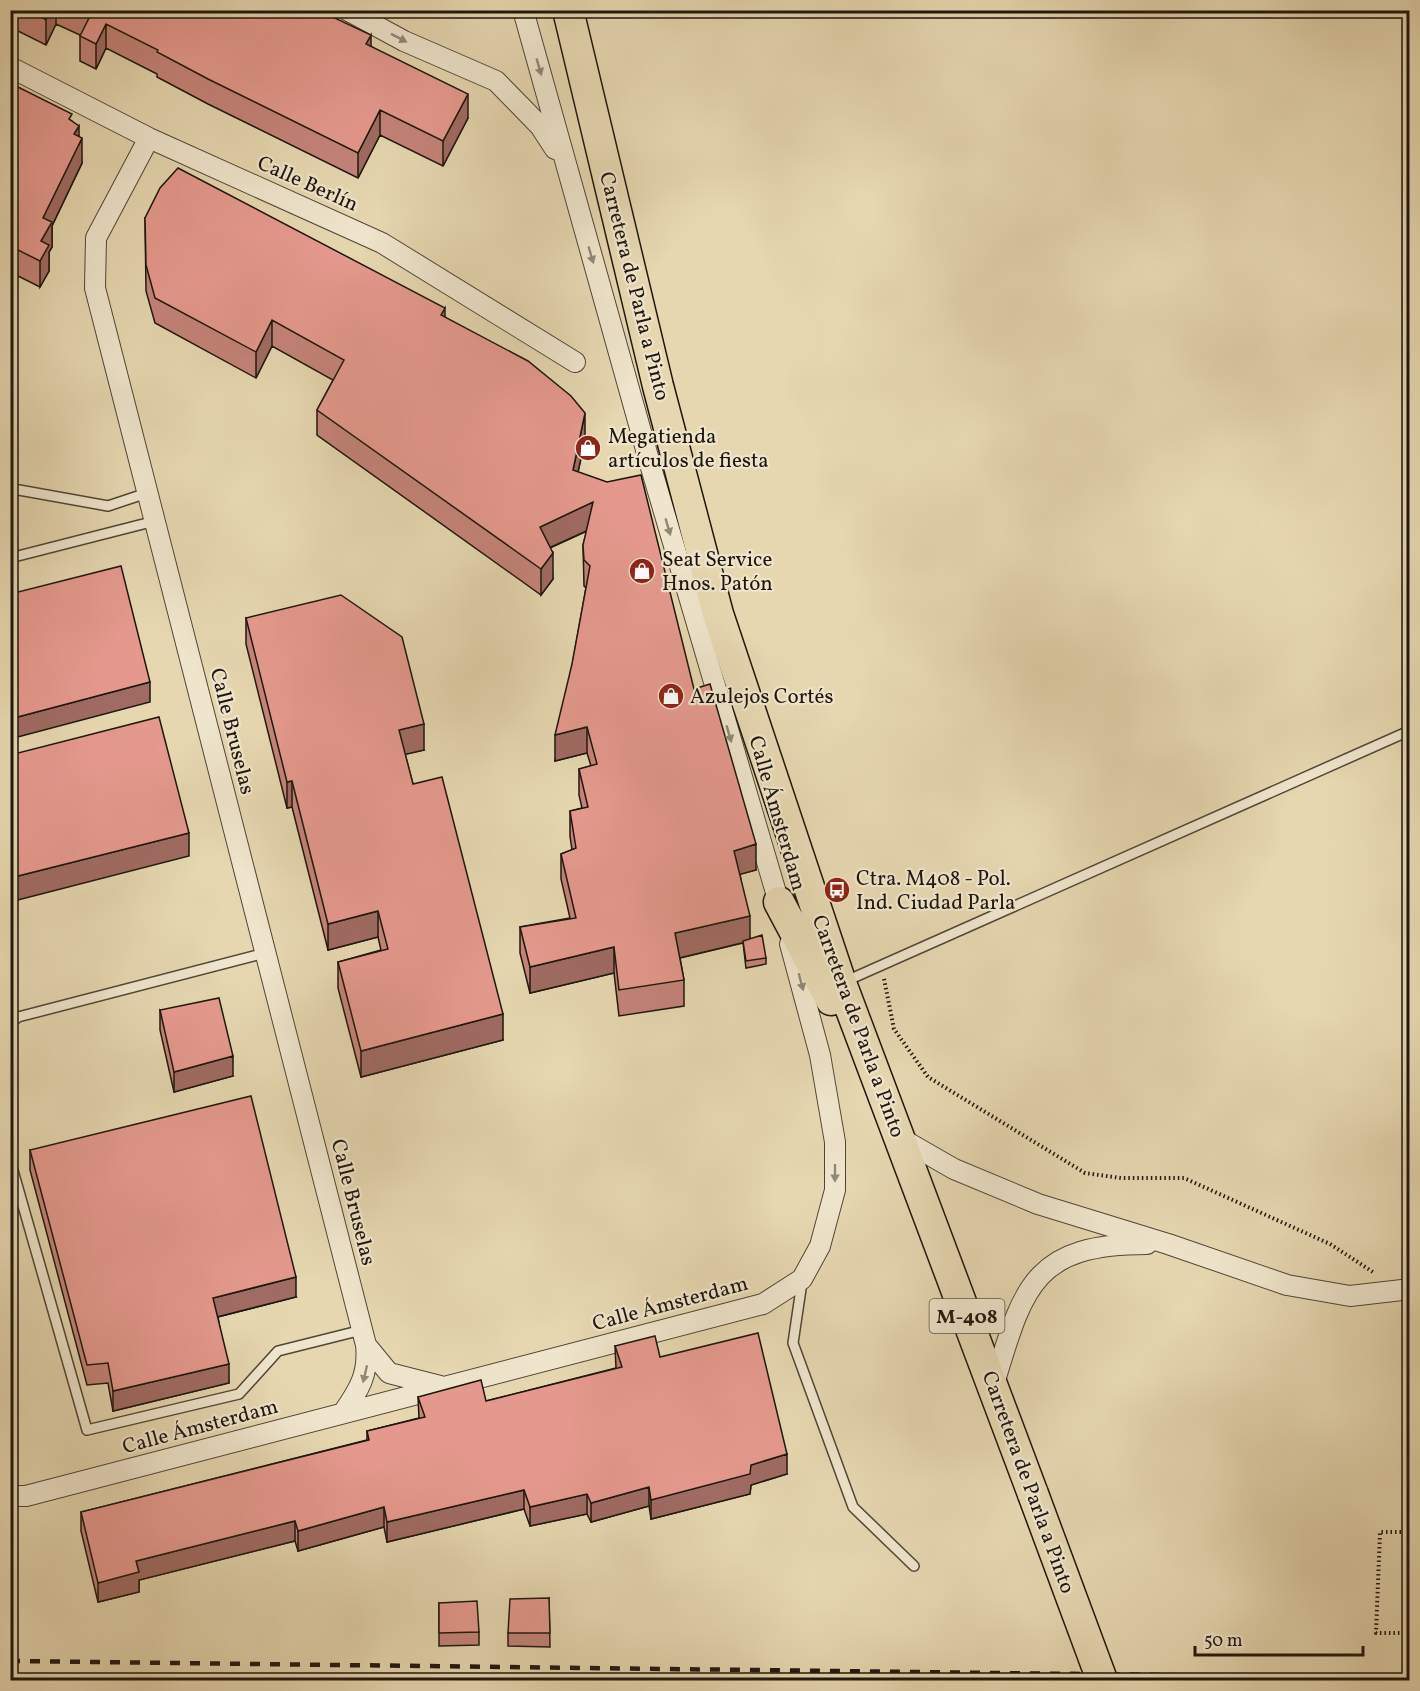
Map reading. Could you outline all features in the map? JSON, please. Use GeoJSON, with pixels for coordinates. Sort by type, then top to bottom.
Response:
{"type":"FeatureCollection","features":[{"type":"Feature","properties":{"kind":"main road","name":"Carretera de Parla a Pinto"},"geometry":{"type":"LineString","coordinates":[[568,10],[658,386],[718,614],[841,983],[1102,1680]]}},
{"type":"Feature","properties":{"kind":"main road","name":"M-408"},"geometry":{"type":"LineString","coordinates":[[779,902],[887,1105]]}},
{"type":"Feature","properties":{"kind":"street"},"geometry":{"type":"LineString","coordinates":[[347,10],[404,41],[496,81],[540,126],[567,168]]}},
{"type":"Feature","properties":{"kind":"street","name":"Calle Ámsterdam"},"geometry":{"type":"LineString","coordinates":[[10,1496],[26,1496],[763,1304],[802,1279],[820,1246],[835,1190],[835,1142],[820,1055],[779,902],[652,471],[523,10]]}},
{"type":"Feature","properties":{"kind":"street","name":"Calle Berlín"},"geometry":{"type":"LineString","coordinates":[[10,67],[149,138],[382,243],[575,362]]}},
{"type":"Feature","properties":{"kind":"street","name":"Calle Bruselas"},"geometry":{"type":"LineString","coordinates":[[149,138],[96,238],[96,288],[364,1337]]}},
{"type":"Feature","properties":{"kind":"street"},"geometry":{"type":"LineString","coordinates":[[900,1138],[954,1169],[1038,1204],[1168,1244],[1287,1285],[1350,1296],[1402,1290]]}},
{"type":"Feature","properties":{"kind":"street"},"geometry":{"type":"LineString","coordinates":[[993,1387],[1024,1295],[1043,1272],[1070,1254],[1113,1244],[1168,1244]]}},
{"type":"Feature","properties":{"kind":"street"},"geometry":{"type":"LineString","coordinates":[[364,1337],[389,1373],[442,1387]]}},
{"type":"Feature","properties":{"kind":"street"},"geometry":{"type":"LineString","coordinates":[[343,1413],[362,1387],[367,1370],[364,1337]]}},
{"type":"Feature","properties":{"kind":"lane"},"geometry":{"type":"LineString","coordinates":[[10,492],[19,490],[108,506],[147,493]]}},
{"type":"Feature","properties":{"kind":"lane"},"geometry":{"type":"LineString","coordinates":[[10,558],[135,529],[155,521]]}},
{"type":"Feature","properties":{"kind":"lane"},"geometry":{"type":"LineString","coordinates":[[841,983],[882,967],[1409,731]]}},
{"type":"Feature","properties":{"kind":"lane"},"geometry":{"type":"LineString","coordinates":[[10,1024],[18,1017],[266,953]]}},
{"type":"Feature","properties":{"kind":"lane"},"geometry":{"type":"LineString","coordinates":[[10,1160],[87,1430],[239,1394],[278,1351],[364,1337]]}},
{"type":"Feature","properties":{"kind":"lane"},"geometry":{"type":"LineString","coordinates":[[802,1279],[793,1343],[853,1507],[914,1566]]}},
{"type":"Feature","properties":{"kind":"path"},"geometry":{"type":"LineString","coordinates":[[882,967],[894,1029],[928,1077],[1085,1173],[1121,1178],[1184,1178],[1330,1244],[1402,1290]]}},
{"type":"Feature","properties":{"kind":"path"},"geometry":{"type":"LineString","coordinates":[[1410,1532],[1380,1532],[1376,1633],[1410,1633]]}},
{"type":"Feature","properties":{"kind":"building"},"geometry":{"type":"Polygon","coordinates":[[[28,10],[50,10],[46,20],[28,10]]]}},
{"type":"Feature","properties":{"kind":"building"},"geometry":{"type":"Polygon","coordinates":[[[80,10],[318,10],[371,35],[366,44],[468,94],[443,141],[380,110],[358,153],[208,79],[106,24],[96,44],[80,36],[90,16],[80,10]]]}},
{"type":"Feature","properties":{"kind":"building"},"geometry":{"type":"Polygon","coordinates":[[[10,83],[72,114],[69,119],[79,126],[74,134],[82,138],[43,218],[52,222],[41,241],[49,245],[40,261],[10,246],[10,83]]]}},
{"type":"Feature","properties":{"kind":"building"},"geometry":{"type":"Polygon","coordinates":[[[178,168],[445,308],[441,315],[528,361],[571,396],[585,413],[573,470],[607,482],[641,475],[694,689],[710,684],[756,844],[734,851],[750,916],[675,933],[684,980],[619,990],[614,947],[530,967],[520,927],[576,918],[561,854],[576,848],[570,811],[588,807],[579,769],[597,764],[587,727],[555,735],[572,664],[590,566],[584,560],[583,545],[593,502],[540,527],[553,553],[541,569],[317,410],[344,360],[272,320],[256,352],[155,298],[146,265],[145,218],[160,188],[178,168]]]}},
{"type":"Feature","properties":{"kind":"building"},"geometry":{"type":"Polygon","coordinates":[[[121,566],[150,682],[10,719],[10,594],[121,566]]]}},
{"type":"Feature","properties":{"kind":"building"},"geometry":{"type":"Polygon","coordinates":[[[341,595],[402,637],[424,724],[399,730],[413,784],[442,777],[503,1014],[361,1051],[338,962],[388,949],[378,911],[328,924],[292,781],[287,782],[246,618],[341,595]]]}},
{"type":"Feature","properties":{"kind":"building"},"geometry":{"type":"Polygon","coordinates":[[[159,717],[189,833],[10,878],[10,755],[159,717]]]}},
{"type":"Feature","properties":{"kind":"building"},"geometry":{"type":"Polygon","coordinates":[[[762,935],[766,958],[746,961],[743,941],[762,935]]]}},
{"type":"Feature","properties":{"kind":"building"},"geometry":{"type":"Polygon","coordinates":[[[219,998],[233,1056],[174,1072],[160,1010],[219,998]]]}},
{"type":"Feature","properties":{"kind":"building"},"geometry":{"type":"Polygon","coordinates":[[[251,1096],[296,1277],[213,1298],[229,1364],[113,1391],[108,1363],[87,1365],[30,1150],[251,1096]]]}},
{"type":"Feature","properties":{"kind":"building"},"geometry":{"type":"Polygon","coordinates":[[[758,1333],[787,1454],[751,1465],[750,1474],[651,1500],[649,1487],[591,1503],[587,1494],[530,1507],[524,1490],[387,1522],[384,1507],[298,1531],[295,1521],[136,1561],[139,1572],[98,1583],[81,1512],[369,1440],[367,1431],[425,1417],[418,1397],[481,1380],[486,1401],[622,1367],[615,1346],[655,1336],[660,1357],[758,1333]]]}},
{"type":"Feature","properties":{"kind":"building"},"geometry":{"type":"Polygon","coordinates":[[[549,1598],[550,1633],[508,1633],[510,1599],[549,1598]]]}},
{"type":"Feature","properties":{"kind":"building"},"geometry":{"type":"Polygon","coordinates":[[[477,1601],[479,1632],[439,1633],[439,1603],[477,1601]]]}},
{"type":"Feature","properties":{"kind":"tram line"},"geometry":{"type":"LineString","coordinates":[[393,10],[398,13]]}},
{"type":"Feature","properties":{"kind":"railway"},"geometry":{"type":"LineString","coordinates":[[10,1661],[1410,1678]]}},
{"type":"Feature","properties":{"kind":"place","name":"Megatienda artículos de fiesta"},"geometry":{"type":"Point","coordinates":[588,448]}},
{"type":"Feature","properties":{"kind":"place","name":"Seat Service Hnos. Patón"},"geometry":{"type":"Point","coordinates":[642,571]}},
{"type":"Feature","properties":{"kind":"place","name":"Azulejos Cortés"},"geometry":{"type":"Point","coordinates":[671,696]}},
{"type":"Feature","properties":{"kind":"place","name":"Ctra. M408 - Pol. Ind. Ciudad Parla"},"geometry":{"type":"Point","coordinates":[837,890]}}]}
